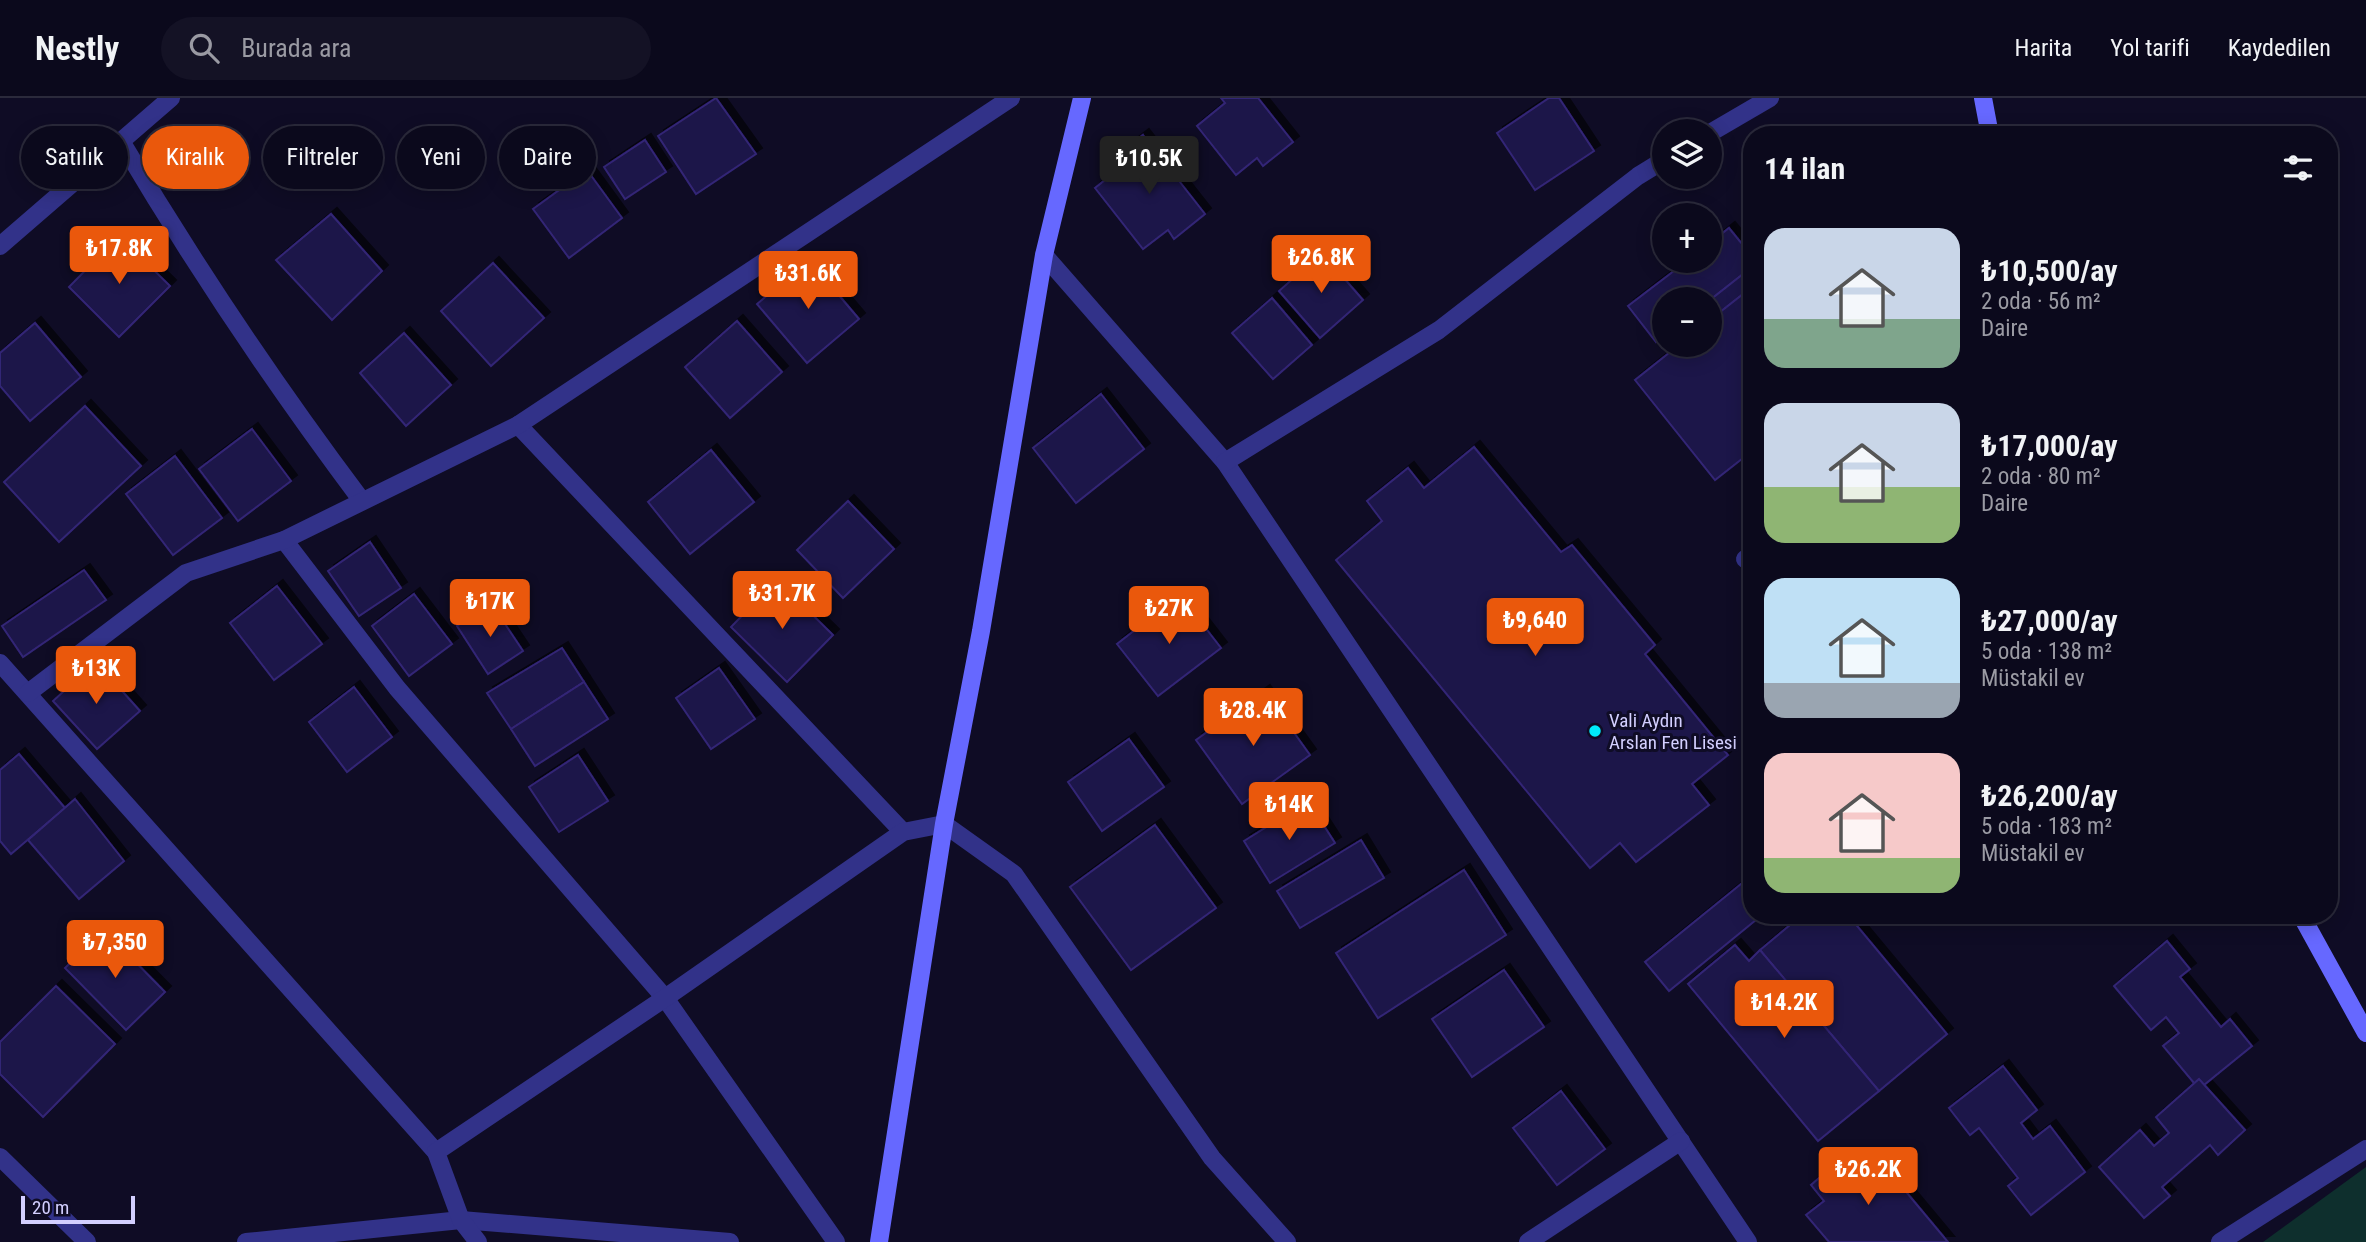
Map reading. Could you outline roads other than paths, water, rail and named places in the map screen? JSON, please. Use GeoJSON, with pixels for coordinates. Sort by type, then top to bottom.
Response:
{"type":"FeatureCollection","features":[{"type":"Feature","properties":{"kind":"street"},"geometry":{"type":"LineString","coordinates":[[128,135],[171,98]]}},
{"type":"Feature","properties":{"kind":"street"},"geometry":{"type":"LineString","coordinates":[[27,693],[186,573],[284,540],[517,425],[987,105],[1011,98]]}},
{"type":"Feature","properties":{"kind":"street"},"geometry":{"type":"LineString","coordinates":[[879,1242],[944,824],[981,631],[1044,255],[1082,98]]}},
{"type":"Feature","properties":{"kind":"street"},"geometry":{"type":"LineString","coordinates":[[1722,127],[1770,98]]}},
{"type":"Feature","properties":{"kind":"street"},"geometry":{"type":"LineString","coordinates":[[1983,98],[1988,126]]}},
{"type":"Feature","properties":{"kind":"street"},"geometry":{"type":"LineString","coordinates":[[128,153],[198,269],[243,337],[362,502]]}},
{"type":"Feature","properties":{"kind":"street"},"geometry":{"type":"LineString","coordinates":[[1225,462],[1439,330],[1652,167]]}},
{"type":"Feature","properties":{"kind":"street"},"geometry":{"type":"LineString","coordinates":[[0,246],[66,189]]}},
{"type":"Feature","properties":{"kind":"street"},"geometry":{"type":"LineString","coordinates":[[1044,255],[1225,462],[1748,1242]]}},
{"type":"Feature","properties":{"kind":"street"},"geometry":{"type":"LineString","coordinates":[[517,425],[903,832]]}},
{"type":"Feature","properties":{"kind":"street"},"geometry":{"type":"LineString","coordinates":[[284,540],[397,688],[666,998],[836,1242]]}},
{"type":"Feature","properties":{"kind":"street"},"geometry":{"type":"LineString","coordinates":[[0,663],[436,1152],[461,1220],[478,1242]]}},
{"type":"Feature","properties":{"kind":"street"},"geometry":{"type":"LineString","coordinates":[[436,1152],[666,998],[903,832],[944,824],[1014,874],[1212,1158],[1287,1242]]}},
{"type":"Feature","properties":{"kind":"street"},"geometry":{"type":"LineString","coordinates":[[2306,924],[2366,1033]]}},
{"type":"Feature","properties":{"kind":"street"},"geometry":{"type":"LineString","coordinates":[[1528,1242],[1681,1141]]}},
{"type":"Feature","properties":{"kind":"street"},"geometry":{"type":"LineString","coordinates":[[2220,1242],[2366,1149]]}},
{"type":"Feature","properties":{"kind":"street"},"geometry":{"type":"LineString","coordinates":[[0,1157],[87,1242]]}},
{"type":"Feature","properties":{"kind":"street"},"geometry":{"type":"LineString","coordinates":[[246,1242],[461,1220],[730,1242]]}},
{"type":"Feature","properties":{"kind":"place","name":"Vali Aydın Arslan Fen Lisesi"},"geometry":{"type":"Point","coordinates":[1595,731]}}]}
